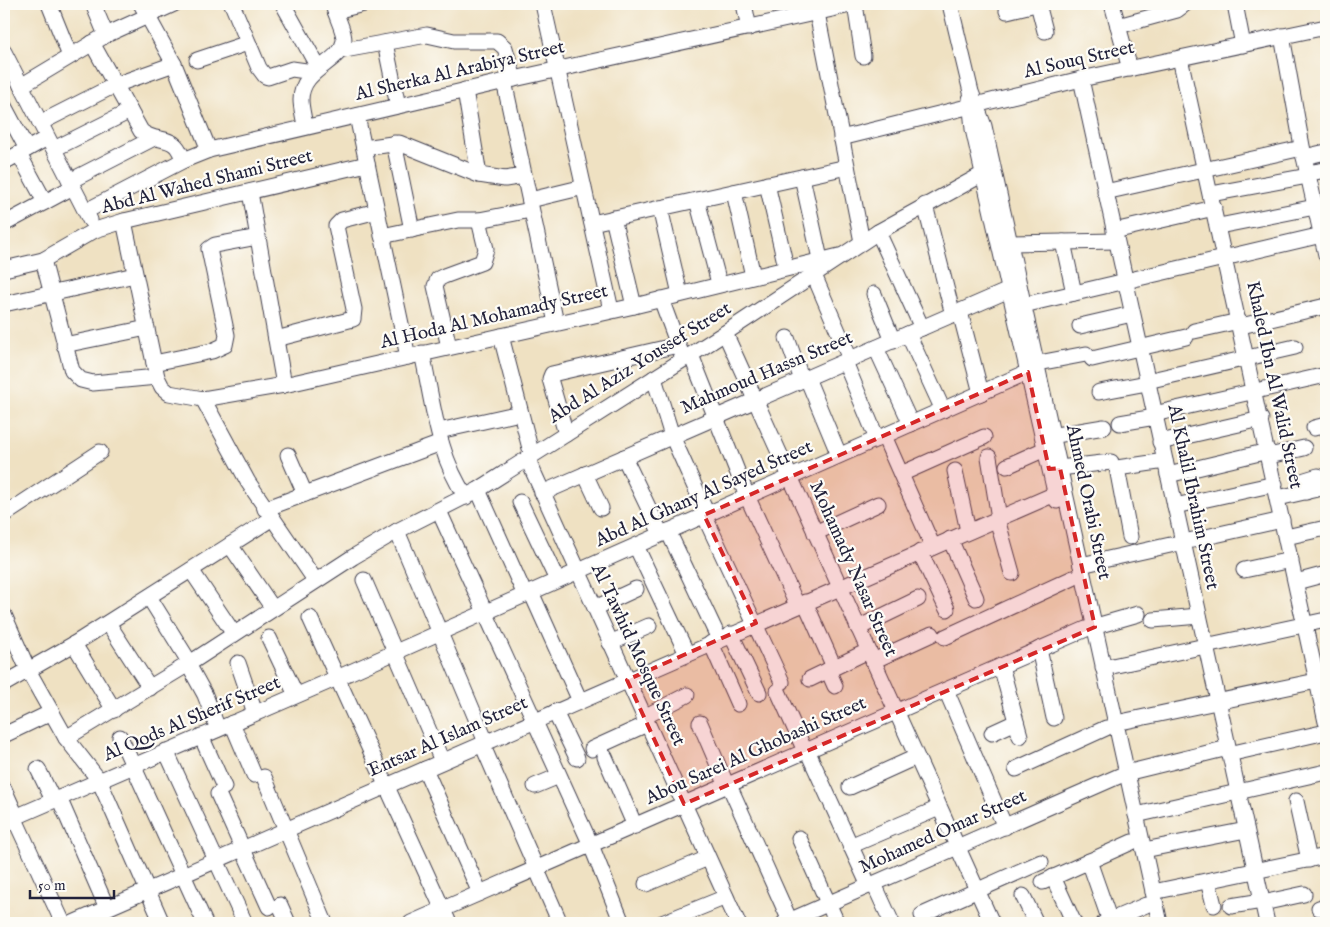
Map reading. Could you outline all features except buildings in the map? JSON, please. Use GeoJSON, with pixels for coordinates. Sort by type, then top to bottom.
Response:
{"type":"FeatureCollection","features":[{"type":"Feature","properties":{"kind":"street"},"geometry":{"type":"LineString","coordinates":[[49,4],[70,56]]}},
{"type":"Feature","properties":{"kind":"street"},"geometry":{"type":"LineString","coordinates":[[93,4],[106,35]]}},
{"type":"Feature","properties":{"kind":"street"},"geometry":{"type":"LineString","coordinates":[[21,86],[145,10],[174,4]]}},
{"type":"Feature","properties":{"kind":"street"},"geometry":{"type":"LineString","coordinates":[[232,4],[248,43],[265,76],[268,77],[292,69],[316,70]]}},
{"type":"Feature","properties":{"kind":"street"},"geometry":{"type":"LineString","coordinates":[[283,4],[316,70]]}},
{"type":"Feature","properties":{"kind":"street"},"geometry":{"type":"LineString","coordinates":[[305,127],[301,99],[307,80],[339,51],[344,39],[334,7],[364,4]]}},
{"type":"Feature","properties":{"kind":"street"},"geometry":{"type":"LineString","coordinates":[[542,4],[612,310]]}},
{"type":"Feature","properties":{"kind":"street"},"geometry":{"type":"LineString","coordinates":[[744,4],[749,28]]}},
{"type":"Feature","properties":{"kind":"street"},"geometry":{"type":"LineString","coordinates":[[855,4],[863,56]]}},
{"type":"Feature","properties":{"kind":"street","name":"Al Sherka Al Arabiya Street"},"geometry":{"type":"LineString","coordinates":[[86,211],[184,160],[209,150],[557,69],[855,4]]}},
{"type":"Feature","properties":{"kind":"street","name":"Ahmed Orabi Street"},"geometry":{"type":"LineString","coordinates":[[950,4],[972,101],[983,174],[1009,290],[1019,306]]}},
{"type":"Feature","properties":{"kind":"street"},"geometry":{"type":"LineString","coordinates":[[1007,12],[1037,4],[1045,31]]}},
{"type":"Feature","properties":{"kind":"street"},"geometry":{"type":"LineString","coordinates":[[1112,4],[1130,69]]}},
{"type":"Feature","properties":{"kind":"street"},"geometry":{"type":"LineString","coordinates":[[1118,26],[1177,10],[1185,4]]}},
{"type":"Feature","properties":{"kind":"street"},"geometry":{"type":"LineString","coordinates":[[1235,4],[1243,45]]}},
{"type":"Feature","properties":{"kind":"street"},"geometry":{"type":"LineString","coordinates":[[145,10],[174,64],[209,150]]}},
{"type":"Feature","properties":{"kind":"street"},"geometry":{"type":"LineString","coordinates":[[817,13],[862,242]]}},
{"type":"Feature","properties":{"kind":"street","name":"Al Souq Street"},"geometry":{"type":"LineString","coordinates":[[841,138],[972,101],[1326,27]]}},
{"type":"Feature","properties":{"kind":"street"},"geometry":{"type":"LineString","coordinates":[[339,51],[427,35],[454,41],[497,41],[505,48],[524,176],[556,323]]}},
{"type":"Feature","properties":{"kind":"street"},"geometry":{"type":"LineString","coordinates":[[1282,36],[1303,153],[1315,207],[1324,235],[1326,255]]}},
{"type":"Feature","properties":{"kind":"street"},"geometry":{"type":"LineString","coordinates":[[92,43],[141,131],[152,139],[168,141],[176,145],[184,160]]}},
{"type":"Feature","properties":{"kind":"street"},"geometry":{"type":"LineString","coordinates":[[197,60],[248,43]]}},
{"type":"Feature","properties":{"kind":"street"},"geometry":{"type":"LineString","coordinates":[[385,43],[398,106]]}},
{"type":"Feature","properties":{"kind":"street"},"geometry":{"type":"LineString","coordinates":[[4,52],[95,230]]}},
{"type":"Feature","properties":{"kind":"street","name":"Khaled Ibn Al Walid Street"},"geometry":{"type":"LineString","coordinates":[[1180,58],[1226,258],[1305,625],[1322,680],[1326,722]]}},
{"type":"Feature","properties":{"kind":"street"},"geometry":{"type":"LineString","coordinates":[[40,123],[115,85],[174,64]]}},
{"type":"Feature","properties":{"kind":"street","name":"Al Khalil Ibrahim Street"},"geometry":{"type":"LineString","coordinates":[[1080,79],[1267,923]]}},
{"type":"Feature","properties":{"kind":"street"},"geometry":{"type":"LineString","coordinates":[[465,90],[479,175]]}},
{"type":"Feature","properties":{"kind":"street","name":"Ahmed Orabi Street"},"geometry":{"type":"LineString","coordinates":[[972,101],[984,126],[1011,243],[1019,306],[1047,441],[1055,469],[1150,898],[1160,923]]}},
{"type":"Feature","properties":{"kind":"street"},"geometry":{"type":"LineString","coordinates":[[4,106],[46,202]]}},
{"type":"Feature","properties":{"kind":"street"},"geometry":{"type":"LineString","coordinates":[[4,162],[23,151],[51,144],[130,111]]}},
{"type":"Feature","properties":{"kind":"street"},"geometry":{"type":"LineString","coordinates":[[357,116],[382,236],[415,355],[454,480],[472,493],[528,593],[580,701]]}},
{"type":"Feature","properties":{"kind":"street"},"geometry":{"type":"LineString","coordinates":[[4,222],[46,202],[72,184],[152,139]]}},
{"type":"Feature","properties":{"kind":"street"},"geometry":{"type":"LineString","coordinates":[[364,148],[394,143],[406,144],[479,175],[505,179],[524,176]]}},
{"type":"Feature","properties":{"kind":"street"},"geometry":{"type":"LineString","coordinates":[[394,143],[412,230]]}},
{"type":"Feature","properties":{"kind":"street"},"geometry":{"type":"LineString","coordinates":[[1105,192],[1206,170],[1303,153],[1326,152]]}},
{"type":"Feature","properties":{"kind":"street","name":"Abd Al Wahed Shami Street"},"geometry":{"type":"LineString","coordinates":[[4,269],[43,260],[95,230],[124,221],[367,164]]}},
{"type":"Feature","properties":{"kind":"street"},"geometry":{"type":"LineString","coordinates":[[592,223],[847,167]]}},
{"type":"Feature","properties":{"kind":"street"},"geometry":{"type":"LineString","coordinates":[[1011,243],[1063,242],[1115,236],[1213,201],[1326,170]]}},
{"type":"Feature","properties":{"kind":"street","name":"Abd Al Aziz Youssef Street"},"geometry":{"type":"LineString","coordinates":[[66,738],[189,664],[315,580],[397,532],[472,493],[654,378],[684,353],[725,333],[878,232],[983,174]]}},
{"type":"Feature","properties":{"kind":"street"},"geometry":{"type":"LineString","coordinates":[[802,177],[820,259]]}},
{"type":"Feature","properties":{"kind":"street"},"geometry":{"type":"LineString","coordinates":[[767,184],[786,267]]}},
{"type":"Feature","properties":{"kind":"street"},"geometry":{"type":"LineString","coordinates":[[382,236],[458,220],[478,220],[584,187]]}},
{"type":"Feature","properties":{"kind":"street"},"geometry":{"type":"LineString","coordinates":[[250,192],[284,385]]}},
{"type":"Feature","properties":{"kind":"street"},"geometry":{"type":"LineString","coordinates":[[734,192],[753,276]]}},
{"type":"Feature","properties":{"kind":"street"},"geometry":{"type":"LineString","coordinates":[[697,200],[719,284]]}},
{"type":"Feature","properties":{"kind":"street"},"geometry":{"type":"LineString","coordinates":[[925,205],[981,393]]}},
{"type":"Feature","properties":{"kind":"street"},"geometry":{"type":"LineString","coordinates":[[1218,226],[1315,207]]}},
{"type":"Feature","properties":{"kind":"street"},"geometry":{"type":"LineString","coordinates":[[660,208],[680,294]]}},
{"type":"Feature","properties":{"kind":"street"},"geometry":{"type":"LineString","coordinates":[[276,339],[353,320],[354,310],[336,226],[342,220],[377,211]]}},
{"type":"Feature","properties":{"kind":"street"},"geometry":{"type":"LineString","coordinates":[[613,218],[634,306]]}},
{"type":"Feature","properties":{"kind":"street"},"geometry":{"type":"LineString","coordinates":[[449,347],[435,286],[438,280],[444,276],[482,262],[486,249],[478,220]]}},
{"type":"Feature","properties":{"kind":"street"},"geometry":{"type":"LineString","coordinates":[[124,221],[156,370]]}},
{"type":"Feature","properties":{"kind":"street"},"geometry":{"type":"LineString","coordinates":[[878,232],[943,410]]}},
{"type":"Feature","properties":{"kind":"street"},"geometry":{"type":"LineString","coordinates":[[1019,306],[1324,235]]}},
{"type":"Feature","properties":{"kind":"street"},"geometry":{"type":"LineString","coordinates":[[43,260],[72,371],[81,380],[93,383],[156,370],[225,345],[228,335],[209,249],[215,245],[258,237]]}},
{"type":"Feature","properties":{"kind":"street"},"geometry":{"type":"LineString","coordinates":[[1063,242],[1074,293]]}},
{"type":"Feature","properties":{"kind":"street","name":"Al Hoda Al Mohamady Street"},"geometry":{"type":"LineString","coordinates":[[156,370],[162,387],[169,393],[203,399],[284,385],[634,306],[845,254]]}},
{"type":"Feature","properties":{"kind":"street"},"geometry":{"type":"LineString","coordinates":[[4,304],[135,275]]}},
{"type":"Feature","properties":{"kind":"street"},"geometry":{"type":"LineString","coordinates":[[814,275],[847,360],[880,437],[900,474],[946,609]]}},
{"type":"Feature","properties":{"kind":"street","name":"Mahmoud Hassn Street"},"geometry":{"type":"LineString","coordinates":[[542,493],[1009,290]]}},
{"type":"Feature","properties":{"kind":"street"},"geometry":{"type":"LineString","coordinates":[[874,294],[893,341]]}},
{"type":"Feature","properties":{"kind":"street"},"geometry":{"type":"LineString","coordinates":[[661,299],[748,496],[831,668],[835,686]]}},
{"type":"Feature","properties":{"kind":"street","name":"Abd Al Ghany Al Sayed Street"},"geometry":{"type":"LineString","coordinates":[[395,652],[981,393],[1031,367],[1139,347],[1190,334],[1326,306]]}},
{"type":"Feature","properties":{"kind":"street"},"geometry":{"type":"LineString","coordinates":[[1080,326],[1132,314]]}},
{"type":"Feature","properties":{"kind":"street"},"geometry":{"type":"LineString","coordinates":[[64,345],[147,328]]}},
{"type":"Feature","properties":{"kind":"street","name":"Mohamady Nasar Street"},"geometry":{"type":"LineString","coordinates":[[725,333],[754,401],[992,923]]}},
{"type":"Feature","properties":{"kind":"street","name":"Al Tawhid Mosque Street"},"geometry":{"type":"LineString","coordinates":[[501,336],[529,457],[542,493],[738,923]]}},
{"type":"Feature","properties":{"kind":"street"},"geometry":{"type":"LineString","coordinates":[[787,338],[839,456]]}},
{"type":"Feature","properties":{"kind":"street"},"geometry":{"type":"LineString","coordinates":[[1099,392],[1295,347]]}},
{"type":"Feature","properties":{"kind":"street"},"geometry":{"type":"LineString","coordinates":[[876,348],[911,424]]}},
{"type":"Feature","properties":{"kind":"street"},"geometry":{"type":"LineString","coordinates":[[566,434],[550,379],[552,374],[684,353]]}},
{"type":"Feature","properties":{"kind":"street"},"geometry":{"type":"LineString","coordinates":[[1120,423],[1326,375]]}},
{"type":"Feature","properties":{"kind":"street"},"geometry":{"type":"LineString","coordinates":[[654,378],[672,436],[756,623],[806,751],[850,846],[892,923]]}},
{"type":"Feature","properties":{"kind":"street"},"geometry":{"type":"LineString","coordinates":[[203,399],[268,514],[315,580]]}},
{"type":"Feature","properties":{"kind":"street"},"geometry":{"type":"LineString","coordinates":[[4,684],[29,672],[74,644],[230,545],[268,514],[305,494],[440,437],[520,413]]}},
{"type":"Feature","properties":{"kind":"street"},"geometry":{"type":"LineString","coordinates":[[1160,442],[1261,419]]}},
{"type":"Feature","properties":{"kind":"street"},"geometry":{"type":"LineString","coordinates":[[1007,466],[1047,441],[1104,428]]}},
{"type":"Feature","properties":{"kind":"street"},"geometry":{"type":"LineString","coordinates":[[900,474],[984,437]]}},
{"type":"Feature","properties":{"kind":"street"},"geometry":{"type":"LineString","coordinates":[[1130,537],[1118,468],[1166,468],[1304,448]]}},
{"type":"Feature","properties":{"kind":"street"},"geometry":{"type":"LineString","coordinates":[[4,515],[100,452]]}},
{"type":"Feature","properties":{"kind":"street"},"geometry":{"type":"LineString","coordinates":[[288,455],[305,494]]}},
{"type":"Feature","properties":{"kind":"street"},"geometry":{"type":"LineString","coordinates":[[624,457],[721,639],[759,693]]}},
{"type":"Feature","properties":{"kind":"street"},"geometry":{"type":"LineString","coordinates":[[989,458],[998,518],[1012,573]]}},
{"type":"Feature","properties":{"kind":"street"},"geometry":{"type":"LineString","coordinates":[[1055,469],[1111,462]]}},
{"type":"Feature","properties":{"kind":"street","name":"Ahmed Orabi Street"},"geometry":{"type":"LineString","coordinates":[[1055,469],[1055,494],[1077,571]]}},
{"type":"Feature","properties":{"kind":"street"},"geometry":{"type":"LineString","coordinates":[[955,471],[968,532]]}},
{"type":"Feature","properties":{"kind":"street"},"geometry":{"type":"LineString","coordinates":[[585,474],[601,508]]}},
{"type":"Feature","properties":{"kind":"street"},"geometry":{"type":"LineString","coordinates":[[1174,506],[1276,491],[1306,492],[1322,482]]}},
{"type":"Feature","properties":{"kind":"street","name":"Entsar Al Islam Street"},"geometry":{"type":"LineString","coordinates":[[73,923],[801,603],[1055,494]]}},
{"type":"Feature","properties":{"kind":"street"},"geometry":{"type":"LineString","coordinates":[[520,502],[557,580]]}},
{"type":"Feature","properties":{"kind":"street"},"geometry":{"type":"LineString","coordinates":[[815,533],[878,504]]}},
{"type":"Feature","properties":{"kind":"street"},"geometry":{"type":"LineString","coordinates":[[439,511],[535,721],[622,923]]}},
{"type":"Feature","properties":{"kind":"street"},"geometry":{"type":"LineString","coordinates":[[810,678],[831,668],[938,635],[1077,571],[1182,542],[1282,520]]}},
{"type":"Feature","properties":{"kind":"street"},"geometry":{"type":"LineString","coordinates":[[1286,537],[1326,528]]}},
{"type":"Feature","properties":{"kind":"street"},"geometry":{"type":"LineString","coordinates":[[397,532],[560,923]]}},
{"type":"Feature","properties":{"kind":"street"},"geometry":{"type":"LineString","coordinates":[[950,539],[976,598]]}},
{"type":"Feature","properties":{"kind":"street"},"geometry":{"type":"LineString","coordinates":[[230,545],[272,608]]}},
{"type":"Feature","properties":{"kind":"street"},"geometry":{"type":"LineString","coordinates":[[636,546],[687,654]]}},
{"type":"Feature","properties":{"kind":"street"},"geometry":{"type":"LineString","coordinates":[[1244,570],[1291,560]]}},
{"type":"Feature","properties":{"kind":"street"},"geometry":{"type":"LineString","coordinates":[[191,570],[234,634]]}},
{"type":"Feature","properties":{"kind":"street"},"geometry":{"type":"LineString","coordinates":[[1296,582],[1326,574]]}},
{"type":"Feature","properties":{"kind":"street"},"geometry":{"type":"LineString","coordinates":[[364,580],[442,761]]}},
{"type":"Feature","properties":{"kind":"street"},"geometry":{"type":"LineString","coordinates":[[594,608],[636,589]]}},
{"type":"Feature","properties":{"kind":"street"},"geometry":{"type":"LineString","coordinates":[[149,596],[205,695],[259,776],[286,830],[325,923]]}},
{"type":"Feature","properties":{"kind":"street"},"geometry":{"type":"LineString","coordinates":[[858,628],[918,599]]}},
{"type":"Feature","properties":{"kind":"street","name":"Abou Sarei Al Ghobashi Street"},"geometry":{"type":"LineString","coordinates":[[411,923],[1090,628],[1138,614]]}},
{"type":"Feature","properties":{"kind":"street"},"geometry":{"type":"LineString","coordinates":[[4,615],[29,672],[66,738],[99,780],[162,923]]}},
{"type":"Feature","properties":{"kind":"street"},"geometry":{"type":"LineString","coordinates":[[1154,620],[1199,616]]}},
{"type":"Feature","properties":{"kind":"street"},"geometry":{"type":"LineString","coordinates":[[310,618],[450,923]]}},
{"type":"Feature","properties":{"kind":"street"},"geometry":{"type":"LineString","coordinates":[[1104,668],[1206,648],[1326,620]]}},
{"type":"Feature","properties":{"kind":"street"},"geometry":{"type":"LineString","coordinates":[[108,622],[150,688]]}},
{"type":"Feature","properties":{"kind":"street"},"geometry":{"type":"LineString","coordinates":[[610,643],[649,626]]}},
{"type":"Feature","properties":{"kind":"street","name":"Ahmed Orabi Street"},"geometry":{"type":"LineString","coordinates":[[1090,628],[1104,668],[1111,725]]}},
{"type":"Feature","properties":{"kind":"street"},"geometry":{"type":"LineString","coordinates":[[269,638],[296,696]]}},
{"type":"Feature","properties":{"kind":"street"},"geometry":{"type":"LineString","coordinates":[[721,639],[738,704]]}},
{"type":"Feature","properties":{"kind":"street"},"geometry":{"type":"LineString","coordinates":[[74,644],[114,710]]}},
{"type":"Feature","properties":{"kind":"street"},"geometry":{"type":"LineString","coordinates":[[1039,650],[1054,718]]}},
{"type":"Feature","properties":{"kind":"street","name":"Al Qods Al Sherif Street"},"geometry":{"type":"LineString","coordinates":[[12,818],[395,652]]}},
{"type":"Feature","properties":{"kind":"street"},"geometry":{"type":"LineString","coordinates":[[238,663],[255,713]]}},
{"type":"Feature","properties":{"kind":"street"},"geometry":{"type":"LineString","coordinates":[[992,733],[1018,729],[1001,666]]}},
{"type":"Feature","properties":{"kind":"street"},"geometry":{"type":"LineString","coordinates":[[1016,769],[1111,725],[1322,680]]}},
{"type":"Feature","properties":{"kind":"street"},"geometry":{"type":"LineString","coordinates":[[946,690],[1005,827]]}},
{"type":"Feature","properties":{"kind":"street"},"geometry":{"type":"LineString","coordinates":[[592,749],[687,694]]}},
{"type":"Feature","properties":{"kind":"street"},"geometry":{"type":"LineString","coordinates":[[4,735],[52,712]]}},
{"type":"Feature","properties":{"kind":"street"},"geometry":{"type":"LineString","coordinates":[[555,712],[577,758]]}},
{"type":"Feature","properties":{"kind":"street"},"geometry":{"type":"LineString","coordinates":[[700,723],[787,922]]}},
{"type":"Feature","properties":{"kind":"street","name":"Mohamed Omar Street"},"geometry":{"type":"LineString","coordinates":[[787,922],[1122,775],[1326,732]]}},
{"type":"Feature","properties":{"kind":"street"},"geometry":{"type":"LineString","coordinates":[[202,736],[243,848],[274,906],[288,923]]}},
{"type":"Feature","properties":{"kind":"street"},"geometry":{"type":"LineString","coordinates":[[120,737],[205,923]]}},
{"type":"Feature","properties":{"kind":"street"},"geometry":{"type":"LineString","coordinates":[[166,751],[245,923]]}},
{"type":"Feature","properties":{"kind":"street"},"geometry":{"type":"LineString","coordinates":[[605,757],[634,826]]}},
{"type":"Feature","properties":{"kind":"street"},"geometry":{"type":"LineString","coordinates":[[850,787],[916,757]]}},
{"type":"Feature","properties":{"kind":"street"},"geometry":{"type":"LineString","coordinates":[[425,768],[480,893]]}},
{"type":"Feature","properties":{"kind":"street"},"geometry":{"type":"LineString","coordinates":[[38,769],[56,799],[108,908]]}},
{"type":"Feature","properties":{"kind":"street"},"geometry":{"type":"LineString","coordinates":[[1136,815],[1238,794],[1326,772]]}},
{"type":"Feature","properties":{"kind":"street","name":"Ahmed Orabi Street"},"geometry":{"type":"LineString","coordinates":[[1122,775],[1136,815],[1138,846]]}},
{"type":"Feature","properties":{"kind":"street"},"geometry":{"type":"LineString","coordinates":[[535,786],[559,776]]}},
{"type":"Feature","properties":{"kind":"street"},"geometry":{"type":"LineString","coordinates":[[4,789],[12,818],[63,923]]}},
{"type":"Feature","properties":{"kind":"street"},"geometry":{"type":"LineString","coordinates":[[1296,802],[1310,860]]}},
{"type":"Feature","properties":{"kind":"street"},"geometry":{"type":"LineString","coordinates":[[850,846],[939,808]]}},
{"type":"Feature","properties":{"kind":"street"},"geometry":{"type":"LineString","coordinates":[[1074,923],[1048,880],[1089,861],[1138,846],[1246,830]]}},
{"type":"Feature","properties":{"kind":"street"},"geometry":{"type":"LineString","coordinates":[[798,838],[837,923]]}},
{"type":"Feature","properties":{"kind":"street"},"geometry":{"type":"LineString","coordinates":[[1089,861],[1107,922],[1150,898],[1208,881],[1326,856]]}},
{"type":"Feature","properties":{"kind":"street"},"geometry":{"type":"LineString","coordinates":[[646,884],[708,858]]}},
{"type":"Feature","properties":{"kind":"street"},"geometry":{"type":"LineString","coordinates":[[922,916],[1041,862]]}},
{"type":"Feature","properties":{"kind":"street"},"geometry":{"type":"LineString","coordinates":[[1208,881],[1214,905]]}},
{"type":"Feature","properties":{"kind":"street"},"geometry":{"type":"LineString","coordinates":[[1231,906],[1304,894]]}},
{"type":"Feature","properties":{"kind":"street"},"geometry":{"type":"LineString","coordinates":[[1023,896],[1036,923]]}},
{"type":"Feature","properties":{"kind":"street"},"geometry":{"type":"LineString","coordinates":[[662,923],[726,897]]}},
{"type":"Feature","properties":{"kind":"street","name":"Ahmed Orabi Street"},"geometry":{"type":"LineString","coordinates":[[1150,898],[1150,923]]}},
{"type":"Feature","properties":{"kind":"highlighted area"},"geometry":{"type":"Polygon","coordinates":[[[1028,372],[1049,469],[1060,468],[1095,627],[684,804],[627,680],[756,623],[704,515],[1028,372]]]}}]}
